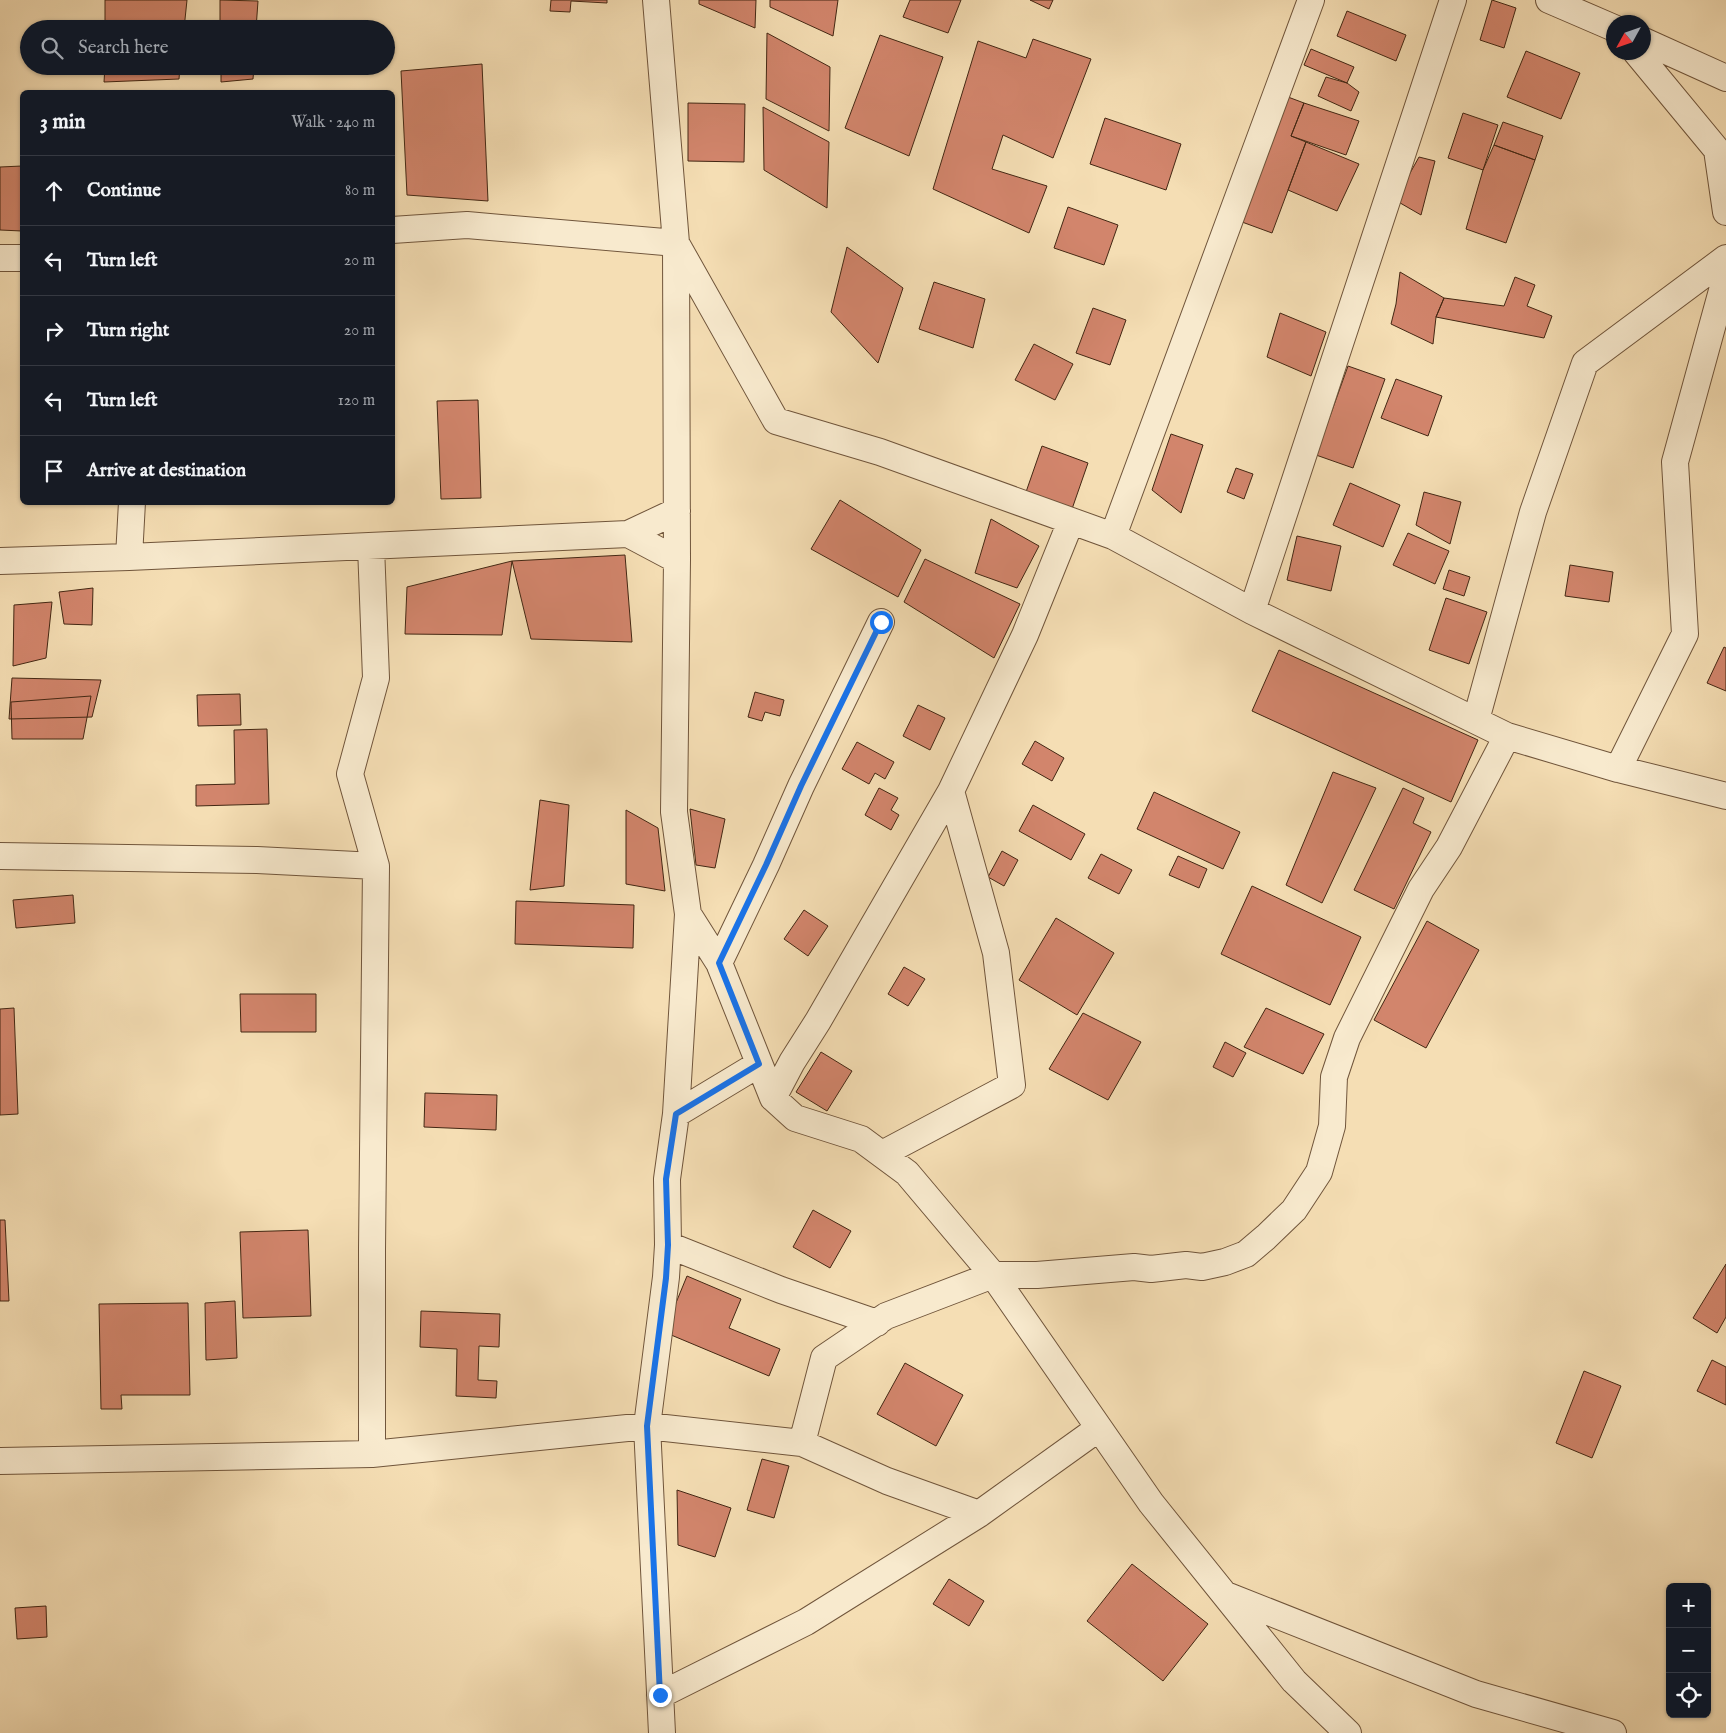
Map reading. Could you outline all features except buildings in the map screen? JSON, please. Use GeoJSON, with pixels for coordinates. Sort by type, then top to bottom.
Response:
{"type":"FeatureCollection","features":[{"type":"Feature","properties":{"kind":"street"},"geometry":{"type":"LineString","coordinates":[[656,0],[676,243],[677,560],[674,812],[688,914],[676,1114],[666,1179],[668,1245],[666,1278],[647,1426],[662,1733]]}},
{"type":"Feature","properties":{"kind":"street"},"geometry":{"type":"LineString","coordinates":[[1113,536],[1310,0]]}},
{"type":"Feature","properties":{"kind":"street"},"geometry":{"type":"LineString","coordinates":[[1252,611],[1454,0]]}},
{"type":"Feature","properties":{"kind":"street"},"geometry":{"type":"LineString","coordinates":[[1549,0],[1606,25]]}},
{"type":"Feature","properties":{"kind":"street"},"geometry":{"type":"LineString","coordinates":[[1651,44],[1726,78]]}},
{"type":"Feature","properties":{"kind":"street"},"geometry":{"type":"LineString","coordinates":[[1643,60],[1717,150],[1726,212]]}},
{"type":"Feature","properties":{"kind":"street"},"geometry":{"type":"LineString","coordinates":[[395,230],[467,225],[676,243]]}},
{"type":"Feature","properties":{"kind":"street"},"geometry":{"type":"LineString","coordinates":[[676,243],[776,420],[880,452],[1113,536],[1252,611],[1506,736],[1618,769],[1726,796]]}},
{"type":"Feature","properties":{"kind":"street"},"geometry":{"type":"LineString","coordinates":[[0,258],[20,258]]}},
{"type":"Feature","properties":{"kind":"street"},"geometry":{"type":"LineString","coordinates":[[1476,720],[1533,512],[1585,363],[1726,258]]}},
{"type":"Feature","properties":{"kind":"street"},"geometry":{"type":"LineString","coordinates":[[1618,769],[1685,634],[1676,462],[1726,276]]}},
{"type":"Feature","properties":{"kind":"street"},"geometry":{"type":"LineString","coordinates":[[129,557],[132,505]]}},
{"type":"Feature","properties":{"kind":"street"},"geometry":{"type":"LineString","coordinates":[[0,561],[129,557],[628,534],[677,511]]}},
{"type":"Feature","properties":{"kind":"street"},"geometry":{"type":"LineString","coordinates":[[773,1098],[792,1062],[828,1004],[951,791],[1025,635],[1071,521]]}},
{"type":"Feature","properties":{"kind":"street"},"geometry":{"type":"LineString","coordinates":[[628,534],[677,560]]}},
{"type":"Feature","properties":{"kind":"street"},"geometry":{"type":"LineString","coordinates":[[371,546],[376,678],[350,774],[376,866],[372,1454]]}},
{"type":"Feature","properties":{"kind":"street"},"geometry":{"type":"LineString","coordinates":[[719,963],[801,786],[881,622]]}},
{"type":"Feature","properties":{"kind":"street"},"geometry":{"type":"LineString","coordinates":[[802,1443],[824,1358],[886,1316],[993,1275],[1044,1275],[1134,1267],[1151,1269],[1186,1265],[1202,1267],[1225,1262],[1246,1254],[1294,1210],[1319,1172],[1332,1126],[1334,1077],[1346,1038],[1421,890],[1449,846],[1506,736]]}},
{"type":"Feature","properties":{"kind":"street"},"geometry":{"type":"LineString","coordinates":[[882,1154],[1012,1085],[996,953],[951,791]]}},
{"type":"Feature","properties":{"kind":"street"},"geometry":{"type":"LineString","coordinates":[[0,856],[257,860],[376,866]]}},
{"type":"Feature","properties":{"kind":"street"},"geometry":{"type":"LineString","coordinates":[[688,914],[719,963],[773,1098],[794,1118],[861,1139],[907,1173],[993,1275],[1151,1503],[1294,1681],[1348,1733]]}},
{"type":"Feature","properties":{"kind":"street"},"geometry":{"type":"LineString","coordinates":[[676,1114],[759,1064]]}},
{"type":"Feature","properties":{"kind":"street"},"geometry":{"type":"LineString","coordinates":[[668,1245],[781,1290],[876,1322]]}},
{"type":"Feature","properties":{"kind":"street"},"geometry":{"type":"LineString","coordinates":[[0,1461],[372,1454],[647,1426],[802,1443],[887,1481],[978,1514]]}},
{"type":"Feature","properties":{"kind":"street"},"geometry":{"type":"LineString","coordinates":[[660,1695],[806,1622],[978,1514],[1099,1428]]}},
{"type":"Feature","properties":{"kind":"street"},"geometry":{"type":"LineString","coordinates":[[1224,1594],[1476,1694],[1613,1733]]}},
{"type":"Feature","properties":{"kind":"route"},"geometry":{"type":"LineString","coordinates":[[660,1695],[647,1426],[666,1278],[668,1245],[666,1179],[676,1114],[759,1064],[719,963],[801,786],[881,622]]}}]}
